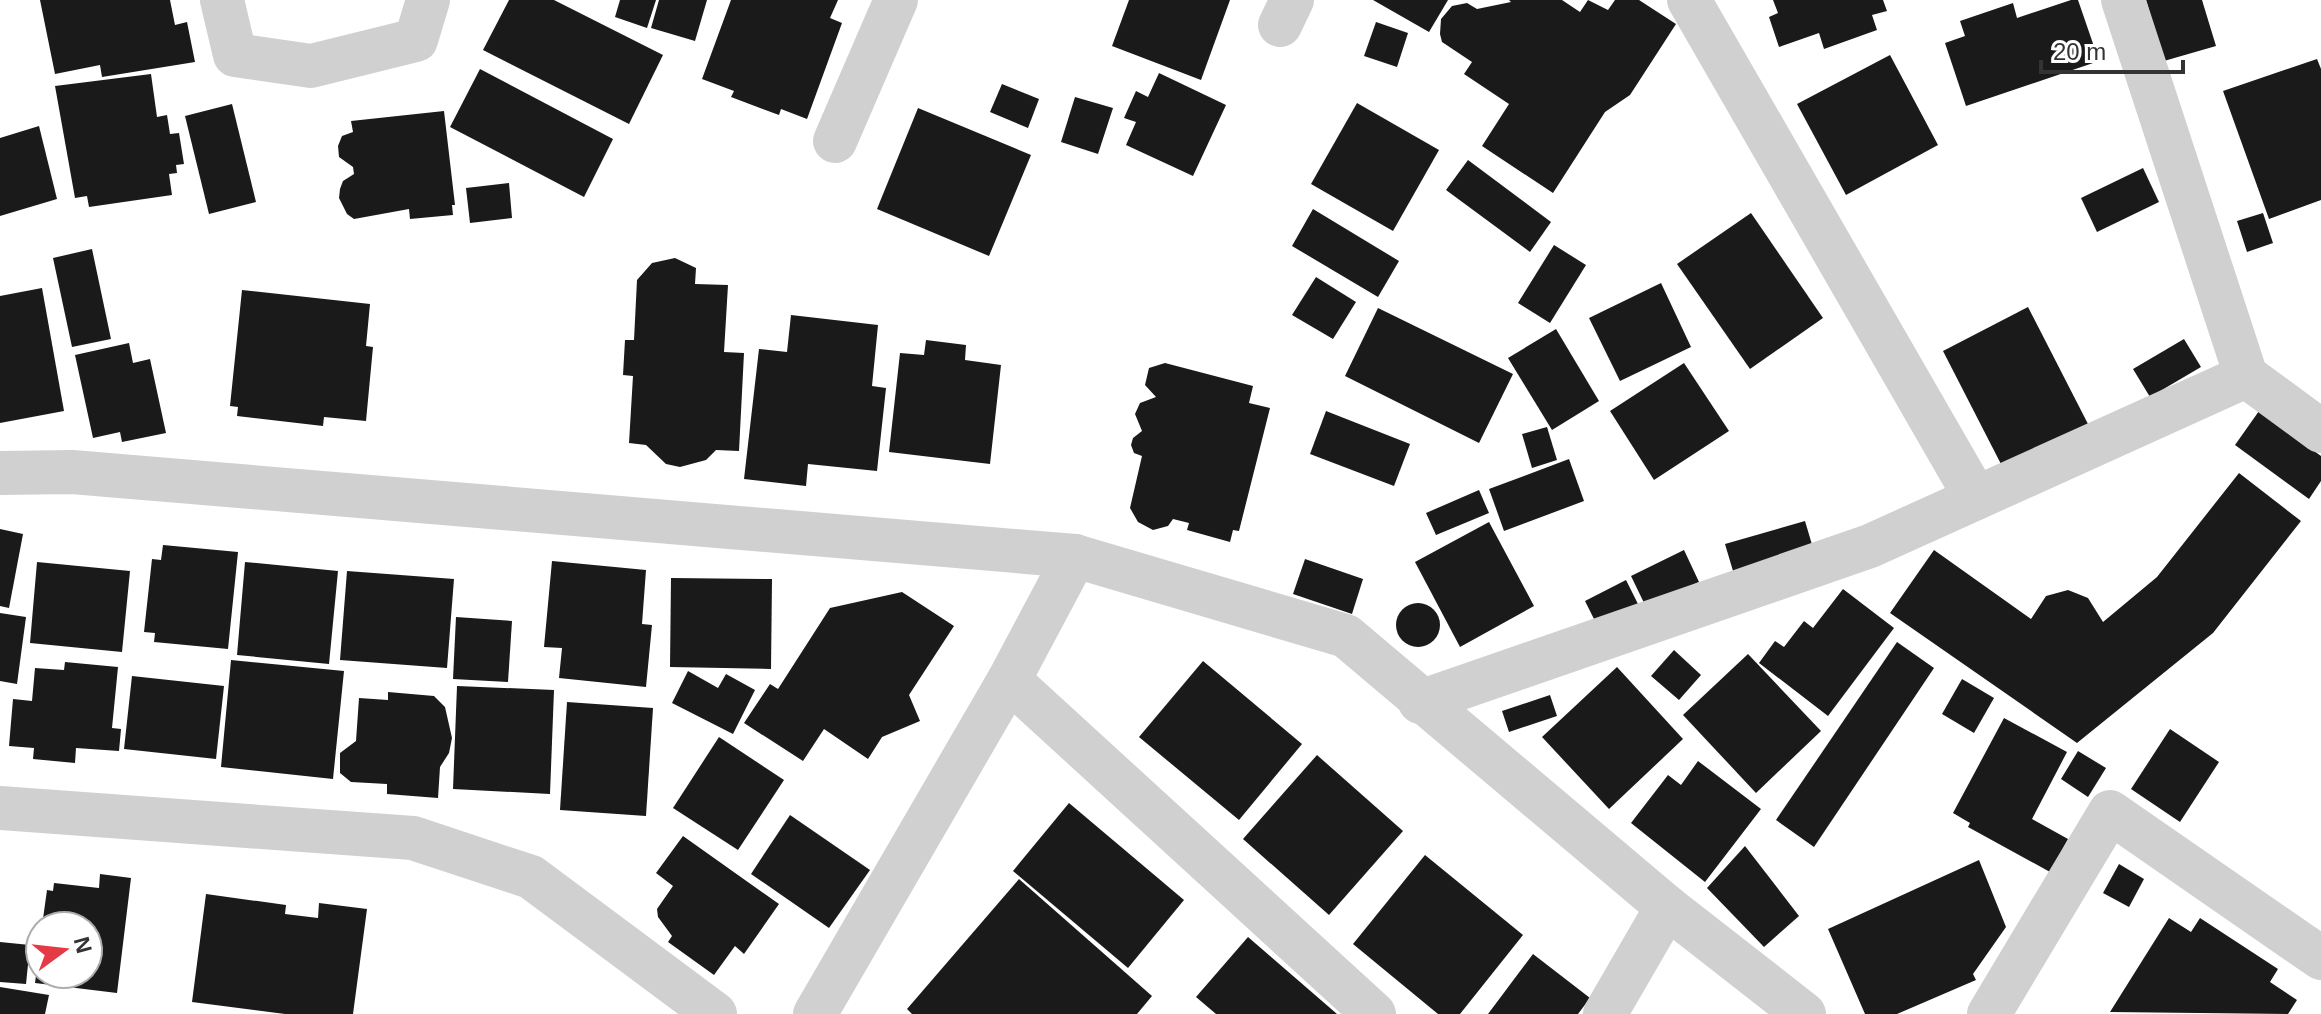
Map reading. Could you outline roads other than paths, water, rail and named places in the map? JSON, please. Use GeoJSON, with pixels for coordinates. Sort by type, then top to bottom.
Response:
{"type":"FeatureCollection","features":[{"type":"Feature","properties":{"kind":"street"},"geometry":{"type":"LineString","coordinates":[[222,0],[235,55],[311,66],[416,40],[428,0]]}},
{"type":"Feature","properties":{"kind":"street"},"geometry":{"type":"LineString","coordinates":[[835,141],[896,0]]}},
{"type":"Feature","properties":{"kind":"street"},"geometry":{"type":"LineString","coordinates":[[1689,0],[1976,498]]}},
{"type":"Feature","properties":{"kind":"street"},"geometry":{"type":"LineString","coordinates":[[2123,0],[2246,376],[2321,431]]}},
{"type":"Feature","properties":{"kind":"street"},"geometry":{"type":"LineString","coordinates":[[1420,702],[1870,546],[2246,376]]}},
{"type":"Feature","properties":{"kind":"street"},"geometry":{"type":"LineString","coordinates":[[0,473],[72,472],[1075,556],[1346,636],[1420,702],[1667,907],[1804,1014]]}},
{"type":"Feature","properties":{"kind":"street"},"geometry":{"type":"LineString","coordinates":[[815,1014],[1009,680],[1075,556]]}},
{"type":"Feature","properties":{"kind":"street"},"geometry":{"type":"LineString","coordinates":[[1009,680],[1374,1014]]}},
{"type":"Feature","properties":{"kind":"street"},"geometry":{"type":"LineString","coordinates":[[0,808],[413,838],[531,877],[715,1014]]}},
{"type":"Feature","properties":{"kind":"street"},"geometry":{"type":"LineString","coordinates":[[1989,1014],[2110,812],[2321,958]]}},
{"type":"Feature","properties":{"kind":"street"},"geometry":{"type":"LineString","coordinates":[[1605,1014],[1667,907]]}}]}
